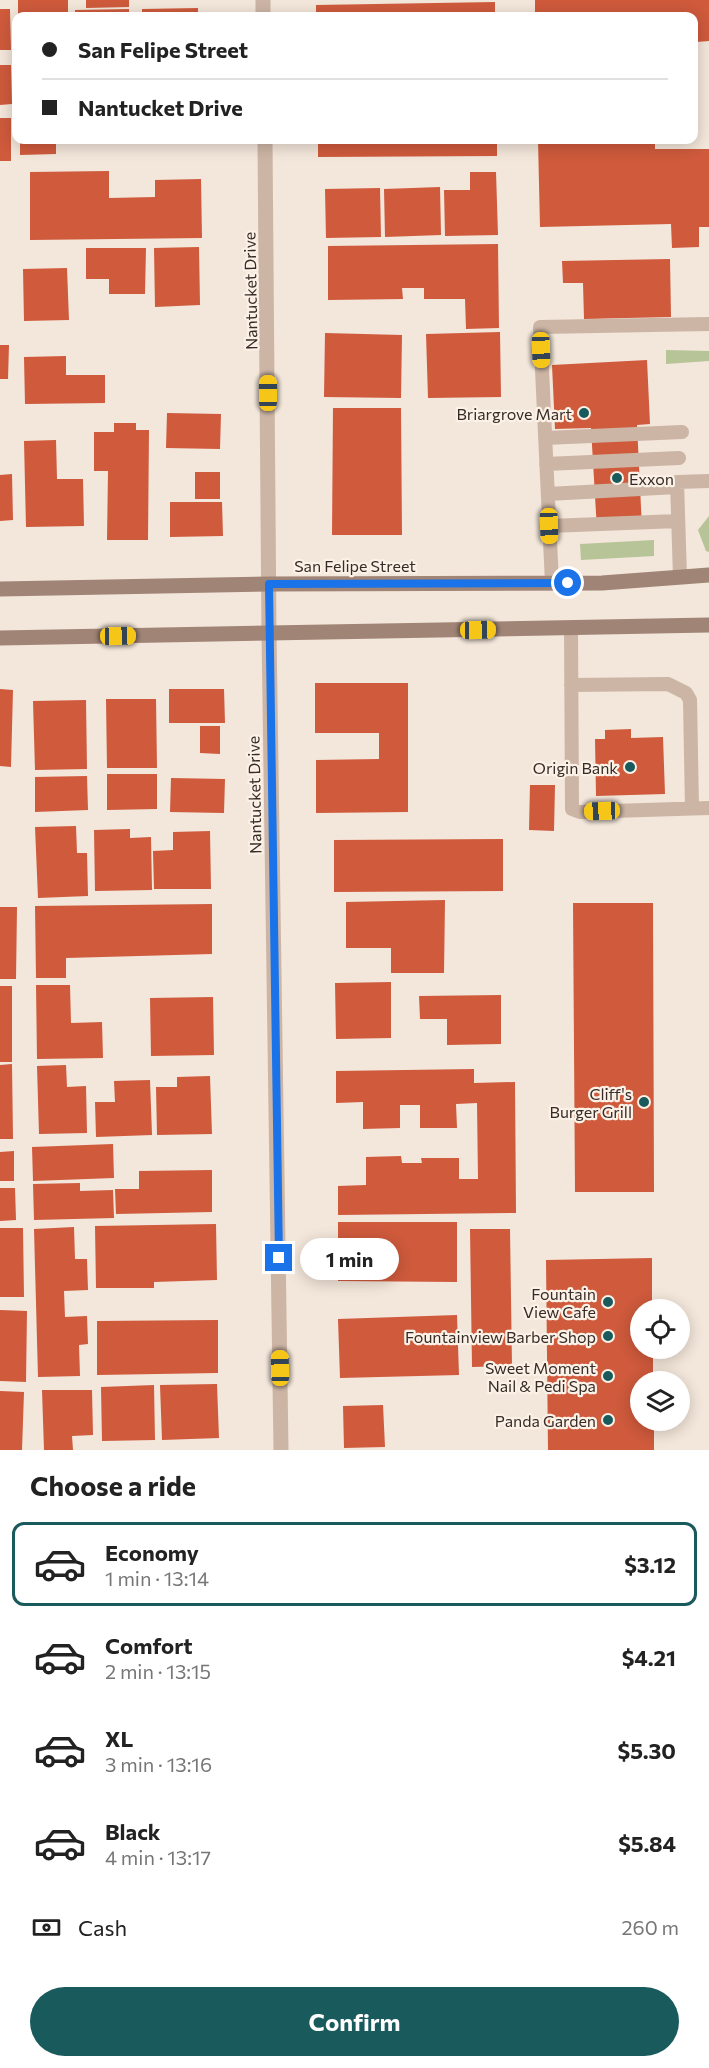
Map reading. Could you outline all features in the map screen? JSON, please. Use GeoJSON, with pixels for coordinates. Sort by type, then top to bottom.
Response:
{"type":"FeatureCollection","features":[{"type":"Feature","properties":{"kind":"main road","name":"San Felipe Street"},"geometry":{"type":"LineString","coordinates":[[0,588],[602,583],[709,575]]}},
{"type":"Feature","properties":{"kind":"main road"},"geometry":{"type":"LineString","coordinates":[[0,638],[709,625]]}},
{"type":"Feature","properties":{"kind":"street","name":"Nantucket Drive"},"geometry":{"type":"LineString","coordinates":[[265,144],[269,633],[281,1450]]}},
{"type":"Feature","properties":{"kind":"lane"},"geometry":{"type":"LineString","coordinates":[[552,583],[540,327],[709,324]]}},
{"type":"Feature","properties":{"kind":"lane"},"geometry":{"type":"LineString","coordinates":[[545,438],[682,432]]}},
{"type":"Feature","properties":{"kind":"lane"},"geometry":{"type":"LineString","coordinates":[[546,464],[679,458]]}},
{"type":"Feature","properties":{"kind":"lane"},"geometry":{"type":"LineString","coordinates":[[680,577],[677,482],[709,481]]}},
{"type":"Feature","properties":{"kind":"lane"},"geometry":{"type":"LineString","coordinates":[[548,494],[677,487]]}},
{"type":"Feature","properties":{"kind":"lane"},"geometry":{"type":"LineString","coordinates":[[549,526],[678,521]]}},
{"type":"Feature","properties":{"kind":"lane"},"geometry":{"type":"LineString","coordinates":[[571,628],[572,809],[580,812],[709,808]]}},
{"type":"Feature","properties":{"kind":"lane"},"geometry":{"type":"LineString","coordinates":[[571,685],[668,684],[686,693],[690,700],[692,808]]}},
{"type":"Feature","properties":{"kind":"green space"},"geometry":{"type":"Polygon","coordinates":[[[666,350],[709,351],[709,361],[666,364],[666,350]]]}},
{"type":"Feature","properties":{"kind":"green space"},"geometry":{"type":"Polygon","coordinates":[[[709,516],[709,552],[706,551],[698,530],[709,516]]]}},
{"type":"Feature","properties":{"kind":"green space"},"geometry":{"type":"Polygon","coordinates":[[[654,540],[654,556],[581,560],[580,544],[654,540]]]}},
{"type":"Feature","properties":{"kind":"building"},"geometry":{"type":"Polygon","coordinates":[[[18,0],[68,0],[68,12],[18,12],[18,0]]]}},
{"type":"Feature","properties":{"kind":"building"},"geometry":{"type":"Polygon","coordinates":[[[86,0],[129,0],[129,7],[86,8],[86,0]]]}},
{"type":"Feature","properties":{"kind":"building"},"geometry":{"type":"Polygon","coordinates":[[[535,0],[709,0],[709,41],[698,42],[698,12],[535,12],[535,0]]]}},
{"type":"Feature","properties":{"kind":"building"},"geometry":{"type":"Polygon","coordinates":[[[495,2],[495,12],[316,12],[316,5],[495,2]]]}},
{"type":"Feature","properties":{"kind":"building"},"geometry":{"type":"Polygon","coordinates":[[[198,8],[198,12],[142,12],[142,9],[198,8]]]}},
{"type":"Feature","properties":{"kind":"building"},"geometry":{"type":"Polygon","coordinates":[[[0,9],[10,9],[11,50],[0,50],[0,9]]]}},
{"type":"Feature","properties":{"kind":"building"},"geometry":{"type":"Polygon","coordinates":[[[129,9],[129,12],[75,12],[75,10],[129,9]]]}},
{"type":"Feature","properties":{"kind":"building"},"geometry":{"type":"Polygon","coordinates":[[[0,65],[11,65],[12,104],[0,105],[0,65]]]}},
{"type":"Feature","properties":{"kind":"building"},"geometry":{"type":"Polygon","coordinates":[[[0,118],[11,118],[11,161],[0,161],[0,118]]]}},
{"type":"Feature","properties":{"kind":"building"},"geometry":{"type":"Polygon","coordinates":[[[20,144],[56,144],[56,154],[20,155],[20,144]]]}},
{"type":"Feature","properties":{"kind":"building"},"geometry":{"type":"Polygon","coordinates":[[[318,144],[497,144],[497,156],[318,157],[318,144]]]}},
{"type":"Feature","properties":{"kind":"building"},"geometry":{"type":"Polygon","coordinates":[[[538,144],[655,144],[655,149],[709,149],[709,227],[699,227],[699,247],[672,248],[671,224],[540,227],[538,144]]]}},
{"type":"Feature","properties":{"kind":"building"},"geometry":{"type":"Polygon","coordinates":[[[109,171],[109,198],[155,197],[155,180],[201,179],[202,238],[30,240],[30,172],[109,171]]]}},
{"type":"Feature","properties":{"kind":"building"},"geometry":{"type":"Polygon","coordinates":[[[470,172],[496,172],[498,235],[445,236],[444,190],[470,190],[470,172]]]}},
{"type":"Feature","properties":{"kind":"building"},"geometry":{"type":"Polygon","coordinates":[[[440,187],[441,235],[385,237],[384,189],[440,187]]]}},
{"type":"Feature","properties":{"kind":"building"},"geometry":{"type":"Polygon","coordinates":[[[380,188],[381,237],[326,238],[325,189],[380,188]]]}},
{"type":"Feature","properties":{"kind":"building"},"geometry":{"type":"Polygon","coordinates":[[[498,244],[499,328],[466,329],[465,299],[424,299],[424,288],[402,288],[403,299],[328,300],[328,246],[498,244]]]}},
{"type":"Feature","properties":{"kind":"building"},"geometry":{"type":"Polygon","coordinates":[[[199,247],[200,305],[155,307],[154,248],[199,247]]]}},
{"type":"Feature","properties":{"kind":"building"},"geometry":{"type":"Polygon","coordinates":[[[86,248],[146,248],[145,294],[109,294],[109,279],[86,279],[86,248]]]}},
{"type":"Feature","properties":{"kind":"building"},"geometry":{"type":"Polygon","coordinates":[[[670,259],[671,317],[584,319],[583,283],[563,283],[562,261],[670,259]]]}},
{"type":"Feature","properties":{"kind":"building"},"geometry":{"type":"Polygon","coordinates":[[[67,268],[69,320],[24,321],[23,269],[67,268]]]}},
{"type":"Feature","properties":{"kind":"building"},"geometry":{"type":"Polygon","coordinates":[[[500,332],[501,397],[428,398],[426,334],[500,332]]]}},
{"type":"Feature","properties":{"kind":"building"},"geometry":{"type":"Polygon","coordinates":[[[325,333],[402,335],[401,398],[324,397],[325,333]]]}},
{"type":"Feature","properties":{"kind":"building"},"geometry":{"type":"Polygon","coordinates":[[[0,345],[9,345],[8,379],[0,379],[0,345]]]}},
{"type":"Feature","properties":{"kind":"building"},"geometry":{"type":"Polygon","coordinates":[[[66,356],[66,375],[105,375],[105,403],[25,404],[24,357],[66,356]]]}},
{"type":"Feature","properties":{"kind":"building"},"geometry":{"type":"Polygon","coordinates":[[[647,360],[650,424],[637,425],[642,528],[597,530],[591,428],[555,429],[552,365],[647,360]]]}},
{"type":"Feature","properties":{"kind":"building"},"geometry":{"type":"Polygon","coordinates":[[[333,408],[401,408],[402,535],[332,535],[333,408]]]}},
{"type":"Feature","properties":{"kind":"building"},"geometry":{"type":"Polygon","coordinates":[[[167,413],[221,414],[220,449],[166,448],[167,413]]]}},
{"type":"Feature","properties":{"kind":"building"},"geometry":{"type":"Polygon","coordinates":[[[114,423],[136,423],[136,430],[149,430],[148,540],[107,540],[108,471],[94,471],[94,432],[114,432],[114,423]]]}},
{"type":"Feature","properties":{"kind":"building"},"geometry":{"type":"Polygon","coordinates":[[[56,440],[57,479],[83,479],[84,526],[26,527],[24,441],[56,440]]]}},
{"type":"Feature","properties":{"kind":"building"},"geometry":{"type":"Polygon","coordinates":[[[195,472],[220,472],[220,499],[195,499],[195,472]]]}},
{"type":"Feature","properties":{"kind":"building"},"geometry":{"type":"Polygon","coordinates":[[[12,474],[13,520],[0,521],[0,475],[12,474]]]}},
{"type":"Feature","properties":{"kind":"building"},"geometry":{"type":"Polygon","coordinates":[[[170,502],[222,502],[223,536],[170,537],[170,502]]]}},
{"type":"Feature","properties":{"kind":"building"},"geometry":{"type":"Polygon","coordinates":[[[315,683],[408,683],[408,812],[316,813],[316,760],[379,759],[379,733],[315,733],[315,683]]]}},
{"type":"Feature","properties":{"kind":"building"},"geometry":{"type":"Polygon","coordinates":[[[0,689],[13,690],[11,767],[0,766],[0,689]]]}},
{"type":"Feature","properties":{"kind":"building"},"geometry":{"type":"Polygon","coordinates":[[[169,689],[224,689],[225,723],[169,723],[169,689]]]}},
{"type":"Feature","properties":{"kind":"building"},"geometry":{"type":"Polygon","coordinates":[[[106,699],[156,699],[157,768],[107,768],[106,699]]]}},
{"type":"Feature","properties":{"kind":"building"},"geometry":{"type":"Polygon","coordinates":[[[86,700],[87,769],[35,770],[33,701],[86,700]]]}},
{"type":"Feature","properties":{"kind":"building"},"geometry":{"type":"Polygon","coordinates":[[[200,726],[220,726],[220,754],[200,753],[200,726]]]}},
{"type":"Feature","properties":{"kind":"building","name":"Origin Bank"},"geometry":{"type":"Polygon","coordinates":[[[631,729],[631,738],[663,737],[665,794],[596,796],[595,739],[605,739],[605,730],[631,729]]]}},
{"type":"Feature","properties":{"kind":"building"},"geometry":{"type":"Polygon","coordinates":[[[107,774],[157,774],[157,809],[107,810],[107,774]]]}},
{"type":"Feature","properties":{"kind":"building"},"geometry":{"type":"Polygon","coordinates":[[[87,776],[88,810],[35,812],[35,777],[87,776]]]}},
{"type":"Feature","properties":{"kind":"building"},"geometry":{"type":"Polygon","coordinates":[[[171,778],[225,779],[224,813],[170,812],[171,778]]]}},
{"type":"Feature","properties":{"kind":"building"},"geometry":{"type":"Polygon","coordinates":[[[530,785],[555,785],[554,831],[529,830],[530,785]]]}},
{"type":"Feature","properties":{"kind":"building"},"geometry":{"type":"Polygon","coordinates":[[[76,826],[77,853],[87,853],[88,896],[38,898],[35,827],[76,826]]]}},
{"type":"Feature","properties":{"kind":"building"},"geometry":{"type":"Polygon","coordinates":[[[130,829],[130,838],[151,837],[152,890],[95,891],[94,830],[130,829]]]}},
{"type":"Feature","properties":{"kind":"building"},"geometry":{"type":"Polygon","coordinates":[[[210,831],[211,889],[154,889],[153,851],[173,850],[173,832],[210,831]]]}},
{"type":"Feature","properties":{"kind":"building"},"geometry":{"type":"Polygon","coordinates":[[[503,839],[503,891],[334,892],[334,840],[503,839]]]}},
{"type":"Feature","properties":{"kind":"building"},"geometry":{"type":"Polygon","coordinates":[[[445,900],[444,973],[391,973],[391,948],[346,948],[346,902],[445,900]]]}},
{"type":"Feature","properties":{"kind":"building"},"geometry":{"type":"Polygon","coordinates":[[[573,903],[653,903],[654,1192],[575,1192],[573,903]]]}},
{"type":"Feature","properties":{"kind":"building"},"geometry":{"type":"Polygon","coordinates":[[[212,904],[212,954],[66,958],[66,978],[36,978],[35,906],[212,904]]]}},
{"type":"Feature","properties":{"kind":"building"},"geometry":{"type":"Polygon","coordinates":[[[0,907],[17,907],[16,979],[0,979],[0,907]]]}},
{"type":"Feature","properties":{"kind":"building"},"geometry":{"type":"Polygon","coordinates":[[[391,982],[391,1038],[336,1039],[335,983],[391,982]]]}},
{"type":"Feature","properties":{"kind":"building"},"geometry":{"type":"Polygon","coordinates":[[[36,985],[70,985],[71,1023],[102,1022],[103,1058],[37,1059],[36,985]]]}},
{"type":"Feature","properties":{"kind":"building"},"geometry":{"type":"Polygon","coordinates":[[[0,986],[12,986],[12,1062],[0,1062],[0,986]]]}},
{"type":"Feature","properties":{"kind":"building"},"geometry":{"type":"Polygon","coordinates":[[[501,995],[501,1044],[447,1045],[447,1019],[420,1019],[419,996],[501,995]]]}},
{"type":"Feature","properties":{"kind":"building"},"geometry":{"type":"Polygon","coordinates":[[[213,997],[214,1055],[151,1056],[150,998],[213,997]]]}},
{"type":"Feature","properties":{"kind":"building"},"geometry":{"type":"Polygon","coordinates":[[[12,1064],[13,1139],[0,1139],[0,1065],[12,1064]]]}},
{"type":"Feature","properties":{"kind":"building"},"geometry":{"type":"Polygon","coordinates":[[[66,1065],[67,1087],[86,1086],[87,1133],[39,1134],[37,1066],[66,1065]]]}},
{"type":"Feature","properties":{"kind":"building"},"geometry":{"type":"Polygon","coordinates":[[[474,1069],[474,1083],[515,1082],[516,1213],[338,1215],[338,1186],[366,1185],[366,1157],[401,1156],[402,1163],[422,1163],[421,1158],[459,1158],[459,1179],[478,1179],[477,1103],[456,1104],[457,1128],[420,1128],[420,1105],[400,1105],[400,1128],[363,1129],[363,1102],[336,1103],[336,1071],[474,1069]]]}},
{"type":"Feature","properties":{"kind":"building"},"geometry":{"type":"Polygon","coordinates":[[[210,1076],[212,1134],[157,1135],[156,1087],[177,1087],[177,1077],[210,1076]]]}},
{"type":"Feature","properties":{"kind":"building"},"geometry":{"type":"Polygon","coordinates":[[[150,1080],[152,1135],[96,1137],[95,1102],[115,1102],[114,1081],[150,1080]]]}},
{"type":"Feature","properties":{"kind":"building"},"geometry":{"type":"Polygon","coordinates":[[[113,1144],[114,1178],[33,1181],[32,1147],[113,1144]]]}},
{"type":"Feature","properties":{"kind":"building"},"geometry":{"type":"Polygon","coordinates":[[[14,1151],[14,1181],[0,1181],[0,1152],[14,1151]]]}},
{"type":"Feature","properties":{"kind":"building"},"geometry":{"type":"Polygon","coordinates":[[[212,1170],[212,1212],[116,1214],[115,1189],[139,1189],[139,1171],[212,1170]]]}},
{"type":"Feature","properties":{"kind":"building"},"geometry":{"type":"Polygon","coordinates":[[[80,1183],[80,1191],[113,1190],[114,1218],[34,1220],[33,1184],[80,1183]]]}},
{"type":"Feature","properties":{"kind":"building"},"geometry":{"type":"Polygon","coordinates":[[[0,1188],[15,1188],[16,1220],[0,1221],[0,1188]]]}},
{"type":"Feature","properties":{"kind":"building"},"geometry":{"type":"Polygon","coordinates":[[[338,1222],[457,1222],[457,1282],[338,1281],[338,1222]]]}},
{"type":"Feature","properties":{"kind":"building"},"geometry":{"type":"Polygon","coordinates":[[[216,1224],[217,1280],[154,1282],[154,1288],[96,1288],[95,1226],[216,1224]]]}},
{"type":"Feature","properties":{"kind":"building"},"geometry":{"type":"Polygon","coordinates":[[[74,1227],[75,1259],[87,1259],[88,1290],[64,1291],[65,1317],[87,1316],[88,1344],[79,1345],[80,1376],[38,1377],[34,1229],[74,1227]]]}},
{"type":"Feature","properties":{"kind":"building"},"geometry":{"type":"Polygon","coordinates":[[[0,1228],[23,1228],[24,1297],[0,1297],[0,1228]]]}},
{"type":"Feature","properties":{"kind":"building"},"geometry":{"type":"Polygon","coordinates":[[[470,1229],[510,1229],[512,1366],[472,1367],[470,1229]]]}},
{"type":"Feature","properties":{"kind":"building"},"geometry":{"type":"Polygon","coordinates":[[[652,1258],[652,1299],[630,1299],[630,1359],[653,1359],[653,1371],[630,1371],[630,1431],[654,1431],[654,1450],[548,1450],[546,1260],[652,1258]]]}},
{"type":"Feature","properties":{"kind":"building"},"geometry":{"type":"Polygon","coordinates":[[[0,1310],[27,1311],[26,1382],[0,1381],[0,1310]]]}},
{"type":"Feature","properties":{"kind":"building"},"geometry":{"type":"Polygon","coordinates":[[[457,1315],[459,1375],[340,1378],[338,1319],[457,1315]]]}},
{"type":"Feature","properties":{"kind":"building"},"geometry":{"type":"Polygon","coordinates":[[[218,1320],[218,1373],[97,1375],[97,1321],[218,1320]]]}},
{"type":"Feature","properties":{"kind":"building"},"geometry":{"type":"Polygon","coordinates":[[[217,1384],[219,1438],[162,1440],[160,1385],[217,1384]]]}},
{"type":"Feature","properties":{"kind":"building"},"geometry":{"type":"Polygon","coordinates":[[[154,1385],[155,1440],[102,1441],[101,1387],[154,1385]]]}},
{"type":"Feature","properties":{"kind":"building"},"geometry":{"type":"Polygon","coordinates":[[[42,1390],[92,1390],[93,1435],[72,1436],[73,1450],[44,1450],[42,1390]]]}},
{"type":"Feature","properties":{"kind":"building"},"geometry":{"type":"Polygon","coordinates":[[[0,1391],[24,1392],[22,1450],[0,1450],[0,1391]]]}},
{"type":"Feature","properties":{"kind":"building"},"geometry":{"type":"Polygon","coordinates":[[[383,1405],[385,1447],[344,1448],[343,1406],[383,1405]]]}},
{"type":"Feature","properties":{"kind":"place","name":"Briargrove Mart"},"geometry":{"type":"Point","coordinates":[584,413]}},
{"type":"Feature","properties":{"kind":"place","name":"Exxon"},"geometry":{"type":"Point","coordinates":[617,478]}},
{"type":"Feature","properties":{"kind":"place","name":"Origin Bank"},"geometry":{"type":"Point","coordinates":[630,767]}},
{"type":"Feature","properties":{"kind":"place","name":"Cliff's Burger Grill"},"geometry":{"type":"Point","coordinates":[644,1102]}},
{"type":"Feature","properties":{"kind":"place","name":"Fountain View Cafe"},"geometry":{"type":"Point","coordinates":[608,1302]}},
{"type":"Feature","properties":{"kind":"place","name":"Fountainview Barber Shop"},"geometry":{"type":"Point","coordinates":[608,1336]}},
{"type":"Feature","properties":{"kind":"place","name":"Sweet Moment Nail & Pedi Spa"},"geometry":{"type":"Point","coordinates":[608,1376]}},
{"type":"Feature","properties":{"kind":"place","name":"Panda Garden"},"geometry":{"type":"Point","coordinates":[608,1420]}},
{"type":"Feature","properties":{"kind":"route"},"geometry":{"type":"LineString","coordinates":[[279,1258],[269,584],[568,583]]}}]}
